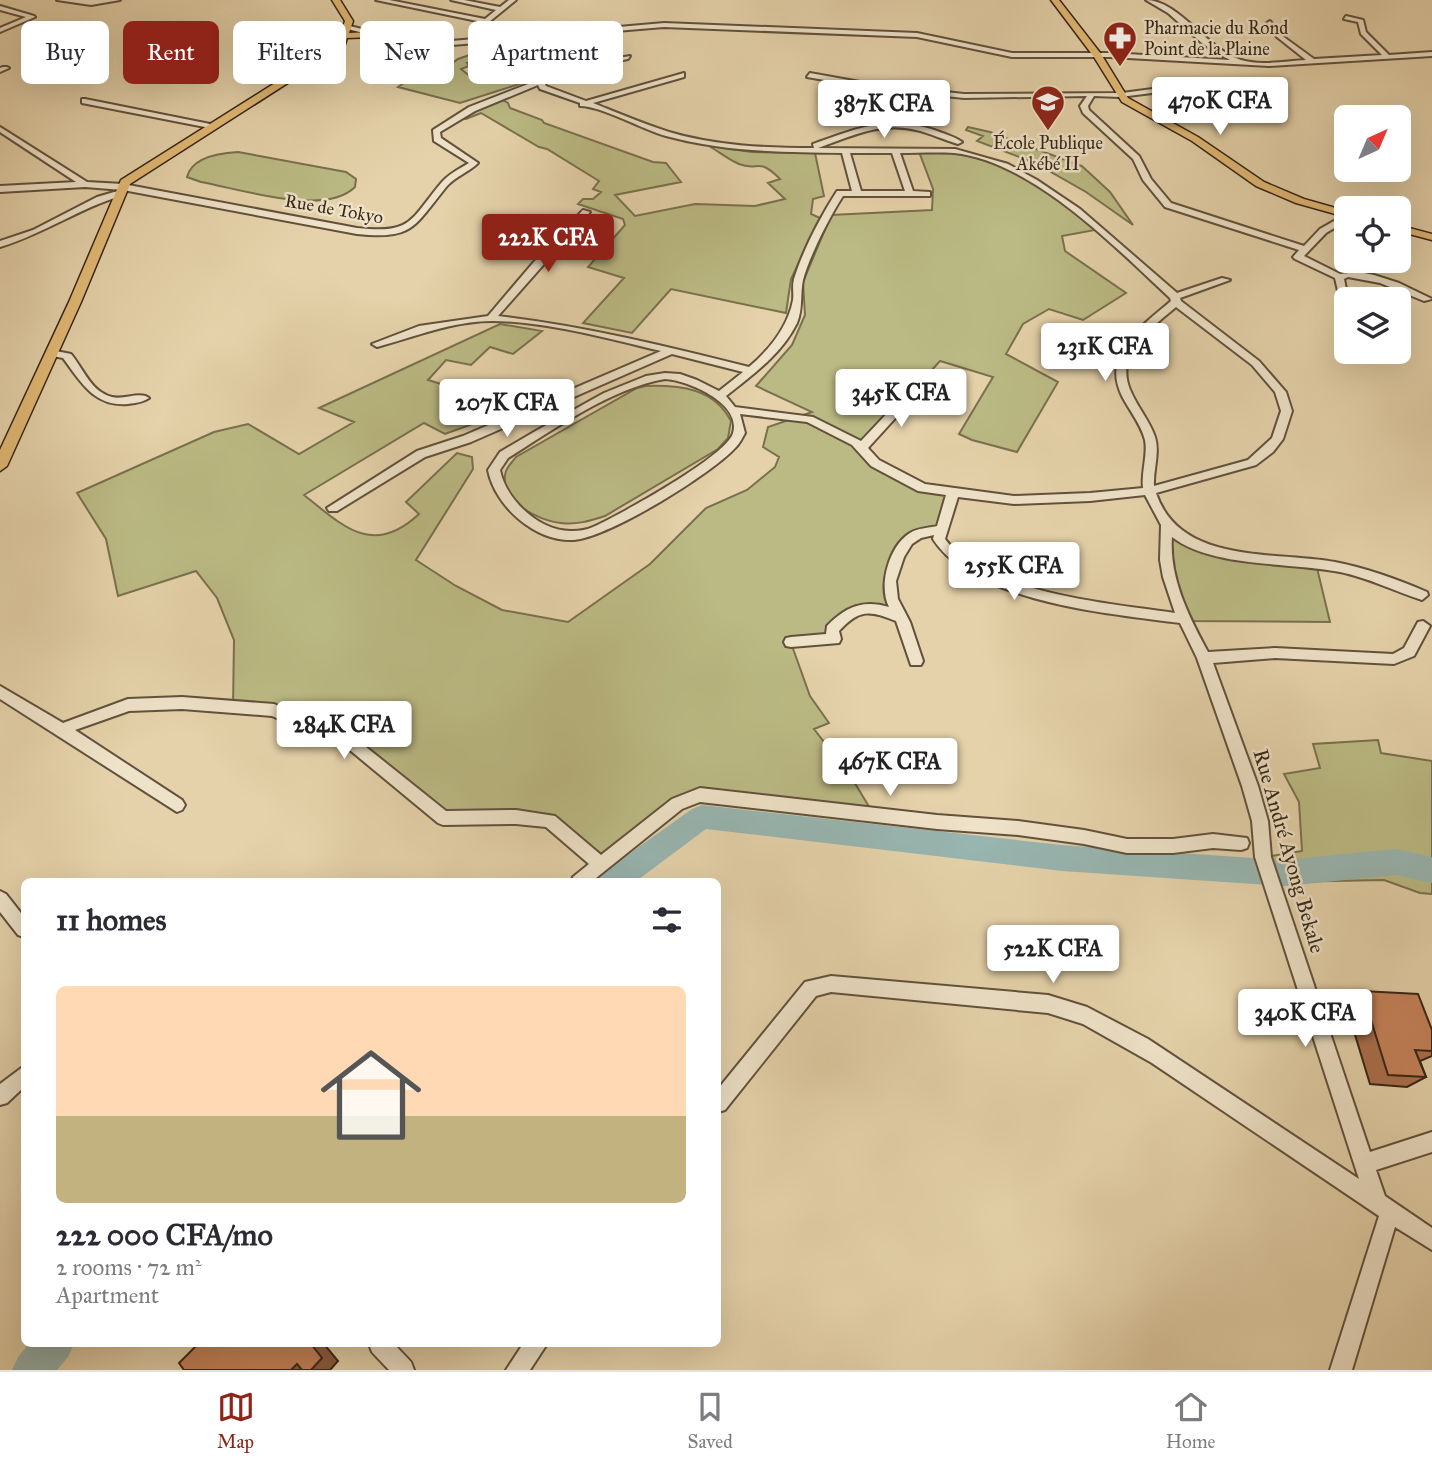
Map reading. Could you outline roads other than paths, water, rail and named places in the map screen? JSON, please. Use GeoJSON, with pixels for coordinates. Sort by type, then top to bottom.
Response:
{"type":"FeatureCollection","features":[{"type":"Feature","properties":{"kind":"main road"},"geometry":{"type":"LineString","coordinates":[[336,0],[348,16],[346,30],[360,32]]}},
{"type":"Feature","properties":{"kind":"main road"},"geometry":{"type":"LineString","coordinates":[[1055,0],[1098,55],[1119,94],[1133,106],[1195,139],[1259,184],[1334,212]]}},
{"type":"Feature","properties":{"kind":"main road"},"geometry":{"type":"LineString","coordinates":[[0,466],[125,182],[279,84]]}},
{"type":"Feature","properties":{"kind":"main road"},"geometry":{"type":"LineString","coordinates":[[1411,231],[1432,237]]}},
{"type":"Feature","properties":{"kind":"street"},"geometry":{"type":"LineString","coordinates":[[61,0],[91,3],[117,0]]}},
{"type":"Feature","properties":{"kind":"street"},"geometry":{"type":"LineString","coordinates":[[379,0],[485,21],[513,0]]}},
{"type":"Feature","properties":{"kind":"street"},"geometry":{"type":"LineString","coordinates":[[454,0],[487,3],[501,9]]}},
{"type":"Feature","properties":{"kind":"street"},"geometry":{"type":"LineString","coordinates":[[1149,0],[1187,22],[1202,39],[1239,62]]}},
{"type":"Feature","properties":{"kind":"street"},"geometry":{"type":"LineString","coordinates":[[0,8],[32,17],[0,30]]}},
{"type":"Feature","properties":{"kind":"street"},"geometry":{"type":"LineString","coordinates":[[1346,18],[1361,21],[1363,33],[1387,55]]}},
{"type":"Feature","properties":{"kind":"street"},"geometry":{"type":"LineString","coordinates":[[1270,23],[1279,36],[1313,62]]}},
{"type":"Feature","properties":{"kind":"street"},"geometry":{"type":"LineString","coordinates":[[623,28],[676,26],[893,33],[1012,55],[1098,55],[1278,65],[1387,55],[1432,54]]}},
{"type":"Feature","properties":{"kind":"street"},"geometry":{"type":"LineString","coordinates":[[623,58],[628,57]]}},
{"type":"Feature","properties":{"kind":"street"},"geometry":{"type":"LineString","coordinates":[[583,104],[681,75]]}},
{"type":"Feature","properties":{"kind":"street"},"geometry":{"type":"LineString","coordinates":[[810,75],[871,86],[964,96],[1091,95],[1168,89],[1190,94]]}},
{"type":"Feature","properties":{"kind":"street","name":"Rue de Tokyo"},"geometry":{"type":"LineString","coordinates":[[122,190],[357,231],[379,234],[401,232],[429,206],[444,184],[474,163],[437,139],[436,132],[455,118],[526,84]]}},
{"type":"Feature","properties":{"kind":"street"},"geometry":{"type":"LineString","coordinates":[[543,84],[549,91],[583,104],[699,142],[745,149],[955,151],[1013,169],[1070,206],[1175,300],[1258,364],[1276,387],[1287,409],[1280,435],[1258,461],[1211,477],[1149,491],[1027,500],[922,488],[875,463],[862,447],[808,419],[733,410]]}},
{"type":"Feature","properties":{"kind":"street"},"geometry":{"type":"LineString","coordinates":[[1091,95],[1084,106],[1086,110],[1136,158],[1147,180],[1168,205],[1304,249]]}},
{"type":"Feature","properties":{"kind":"street"},"geometry":{"type":"LineString","coordinates":[[85,101],[210,126]]}},
{"type":"Feature","properties":{"kind":"street"},"geometry":{"type":"LineString","coordinates":[[809,150],[846,135],[894,125],[922,130],[958,142]]}},
{"type":"Feature","properties":{"kind":"street"},"geometry":{"type":"LineString","coordinates":[[0,129],[85,184]]}},
{"type":"Feature","properties":{"kind":"street"},"geometry":{"type":"LineString","coordinates":[[845,151],[857,193]]}},
{"type":"Feature","properties":{"kind":"street"},"geometry":{"type":"LineString","coordinates":[[895,151],[910,194]]}},
{"type":"Feature","properties":{"kind":"street"},"geometry":{"type":"LineString","coordinates":[[0,189],[85,184],[122,190]]}},
{"type":"Feature","properties":{"kind":"street"},"geometry":{"type":"LineString","coordinates":[[0,244],[36,232],[122,190]]}},
{"type":"Feature","properties":{"kind":"street"},"geometry":{"type":"LineString","coordinates":[[720,396],[753,371],[792,322],[798,299],[798,281],[828,212],[840,193],[927,194]]}},
{"type":"Feature","properties":{"kind":"street"},"geometry":{"type":"LineString","coordinates":[[491,318],[586,212]]}},
{"type":"Feature","properties":{"kind":"street"},"geometry":{"type":"LineString","coordinates":[[1334,223],[1323,230],[1298,257],[1339,277],[1351,274],[1375,279],[1427,299]]}},
{"type":"Feature","properties":{"kind":"street"},"geometry":{"type":"LineString","coordinates":[[1339,277],[1341,287]]}},
{"type":"Feature","properties":{"kind":"street"},"geometry":{"type":"LineString","coordinates":[[1225,280],[1175,300],[1140,335],[1121,361],[1121,382],[1150,437],[1152,449],[1148,471],[1149,491],[1167,526],[1188,544],[1216,552],[1335,566],[1377,577],[1422,596]]}},
{"type":"Feature","properties":{"kind":"street"},"geometry":{"type":"LineString","coordinates":[[377,344],[419,329],[491,318],[553,325],[673,350],[753,371]]}},
{"type":"Feature","properties":{"kind":"street"},"geometry":{"type":"LineString","coordinates":[[333,508],[421,454],[467,439],[673,350]]}},
{"type":"Feature","properties":{"kind":"street"},"geometry":{"type":"LineString","coordinates":[[51,353],[65,354],[83,379],[106,400],[119,402],[144,398]]}},
{"type":"Feature","properties":{"kind":"street"},"geometry":{"type":"LineString","coordinates":[[662,375],[678,377],[699,383],[720,396],[733,410],[740,434],[727,452],[617,519],[582,536],[550,532],[516,510],[498,487],[494,470],[504,456],[613,393],[643,379],[662,375]]}},
{"type":"Feature","properties":{"kind":"street"},"geometry":{"type":"LineString","coordinates":[[862,447],[916,389]]}},
{"type":"Feature","properties":{"kind":"street"},"geometry":{"type":"LineString","coordinates":[[953,493],[939,539],[951,555],[1010,582],[1082,605],[1184,619]]}},
{"type":"Feature","properties":{"kind":"street","name":"Rue André Ayong Bekale"},"geometry":{"type":"LineString","coordinates":[[1167,526],[1165,562],[1184,619],[1204,658],[1250,786],[1260,821],[1263,857],[1364,1164],[1384,1208]]}},
{"type":"Feature","properties":{"kind":"street"},"geometry":{"type":"LineString","coordinates":[[916,661],[891,599],[890,581],[898,556],[907,541],[917,534],[942,529]]}},
{"type":"Feature","properties":{"kind":"street"},"geometry":{"type":"LineString","coordinates":[[791,642],[834,639],[832,630],[843,616],[853,609],[876,607],[899,617]]}},
{"type":"Feature","properties":{"kind":"street"},"geometry":{"type":"LineString","coordinates":[[1204,658],[1275,653],[1394,659],[1409,652],[1423,626]]}},
{"type":"Feature","properties":{"kind":"street"},"geometry":{"type":"LineString","coordinates":[[0,692],[62,729],[177,805]]}},
{"type":"Feature","properties":{"kind":"street"},"geometry":{"type":"LineString","coordinates":[[62,729],[128,705],[182,703],[274,710],[356,747],[443,818],[516,817],[550,821],[601,865]]}},
{"type":"Feature","properties":{"kind":"street"},"geometry":{"type":"LineString","coordinates":[[584,878],[677,804],[700,795],[937,822],[1018,828],[1127,846],[1173,846],[1213,841],[1241,843]]}},
{"type":"Feature","properties":{"kind":"street"},"geometry":{"type":"LineString","coordinates":[[0,899],[21,925]]}},
{"type":"Feature","properties":{"kind":"street"},"geometry":{"type":"LineString","coordinates":[[721,1099],[811,988],[844,985],[1071,1008],[1102,1021],[1242,1111],[1432,1240]]}},
{"type":"Feature","properties":{"kind":"street"},"geometry":{"type":"LineString","coordinates":[[0,1096],[21,1078]]}},
{"type":"Feature","properties":{"kind":"street"},"geometry":{"type":"LineString","coordinates":[[1364,1164],[1432,1142]]}},
{"type":"Feature","properties":{"kind":"street"},"geometry":{"type":"LineString","coordinates":[[1341,1370],[1384,1208]]}},
{"type":"Feature","properties":{"kind":"street"},"geometry":{"type":"LineString","coordinates":[[383,1347],[402,1370]]}},
{"type":"Feature","properties":{"kind":"street"},"geometry":{"type":"LineString","coordinates":[[517,1370],[534,1347]]}},
{"type":"Feature","properties":{"kind":"waterway"},"geometry":{"type":"LineString","coordinates":[[618,878],[702,817],[1062,858],[1285,873],[1396,862],[1432,870]]}},
{"type":"Feature","properties":{"kind":"waterway"},"geometry":{"type":"LineString","coordinates":[[31,1370],[52,1347]]}},
{"type":"Feature","properties":{"kind":"place","name":"Pharmacie du Rond Point de la Plaine"},"geometry":{"type":"Point","coordinates":[1120,68]}},
{"type":"Feature","properties":{"kind":"place","name":"École Publique Akébé II"},"geometry":{"type":"Point","coordinates":[1048,132]}}]}
